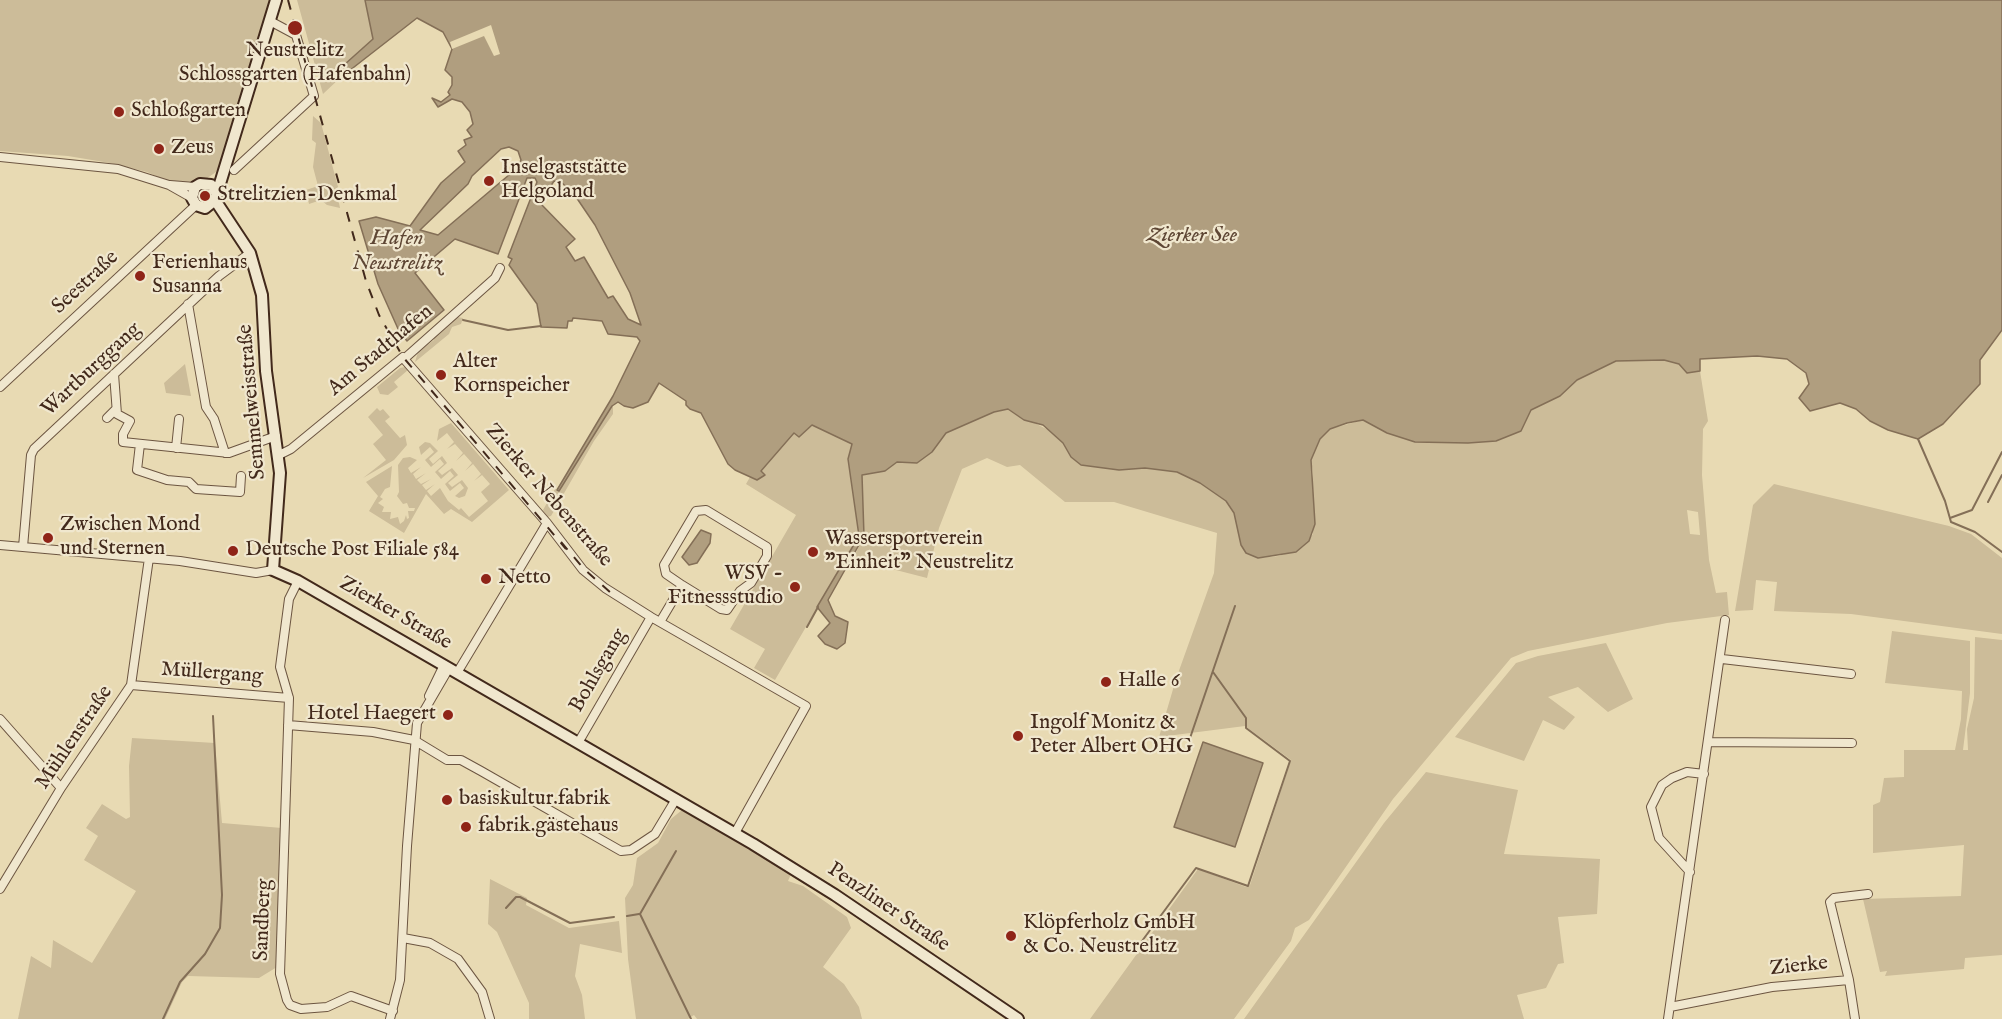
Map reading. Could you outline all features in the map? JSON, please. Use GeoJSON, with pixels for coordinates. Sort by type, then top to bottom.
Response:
{"type":"FeatureCollection","features":[{"type":"Feature","properties":{"kind":"main road"},"geometry":{"type":"LineString","coordinates":[[197,200],[214,192],[229,170],[276,0]]}},
{"type":"Feature","properties":{"kind":"main road"},"geometry":{"type":"LineString","coordinates":[[197,200],[200,184],[214,192]]}},
{"type":"Feature","properties":{"kind":"main road","name":"Semmelweisstraße"},"geometry":{"type":"LineString","coordinates":[[214,192],[250,253],[262,295],[266,370],[279,455],[280,499],[273,570]]}},
{"type":"Feature","properties":{"kind":"main road","name":"Semmelweisstraße"},"geometry":{"type":"LineString","coordinates":[[197,200],[223,218],[240,234]]}},
{"type":"Feature","properties":{"kind":"main road","name":"Zierker Straße"},"geometry":{"type":"LineString","coordinates":[[273,570],[735,833]]}},
{"type":"Feature","properties":{"kind":"main road","name":"Penzliner Straße"},"geometry":{"type":"LineString","coordinates":[[735,833],[805,875],[1018,1019]]}},
{"type":"Feature","properties":{"kind":"street"},"geometry":{"type":"LineString","coordinates":[[229,170],[314,96],[296,35],[270,21]]}},
{"type":"Feature","properties":{"kind":"street"},"geometry":{"type":"LineString","coordinates":[[0,157],[109,167],[169,185],[197,200]]}},
{"type":"Feature","properties":{"kind":"street","name":"Seestraße"},"geometry":{"type":"LineString","coordinates":[[0,387],[197,200]]}},
{"type":"Feature","properties":{"kind":"street","name":"Wartburggang"},"geometry":{"type":"LineString","coordinates":[[23,547],[31,455],[34,449],[188,304],[219,276],[250,253]]}},
{"type":"Feature","properties":{"kind":"street","name":"Am Stadthafen"},"geometry":{"type":"LineString","coordinates":[[279,455],[291,449],[403,357],[404,359],[495,278],[500,268]]}},
{"type":"Feature","properties":{"kind":"street"},"geometry":{"type":"LineString","coordinates":[[188,304],[206,407],[215,422],[225,453]]}},
{"type":"Feature","properties":{"kind":"street","name":"Zierker Nebenstraße"},"geometry":{"type":"LineString","coordinates":[[404,359],[547,523],[583,570],[605,588],[660,622],[806,705],[735,833]]}},
{"type":"Feature","properties":{"kind":"street"},"geometry":{"type":"LineString","coordinates":[[114,374],[116,409],[120,417],[130,422],[123,434],[123,442],[225,453],[276,436]]}},
{"type":"Feature","properties":{"kind":"street"},"geometry":{"type":"LineString","coordinates":[[107,418],[116,409]]}},
{"type":"Feature","properties":{"kind":"street"},"geometry":{"type":"LineString","coordinates":[[176,448],[179,419]]}},
{"type":"Feature","properties":{"kind":"street"},"geometry":{"type":"LineString","coordinates":[[140,444],[137,470],[168,480],[189,482],[196,489],[240,492],[241,476]]}},
{"type":"Feature","properties":{"kind":"street"},"geometry":{"type":"LineString","coordinates":[[698,510],[706,510],[767,547],[767,556],[751,583],[740,591],[728,610],[721,609],[682,585],[666,574],[663,567],[698,510]]}},
{"type":"Feature","properties":{"kind":"street","name":"Sandberg"},"geometry":{"type":"LineString","coordinates":[[296,585],[289,599],[280,667],[289,698],[280,974],[287,1000],[290,1005],[301,1010],[313,1011],[351,996],[392,1015],[400,980],[414,740],[417,723],[428,701],[547,523]]}},
{"type":"Feature","properties":{"kind":"street","name":"Zierker Straße"},"geometry":{"type":"LineString","coordinates":[[0,545],[149,558],[256,573],[273,570]]}},
{"type":"Feature","properties":{"kind":"street","name":"Mühlenstraße"},"geometry":{"type":"LineString","coordinates":[[0,889],[61,788],[131,685],[149,558]]}},
{"type":"Feature","properties":{"kind":"street"},"geometry":{"type":"LineString","coordinates":[[660,622],[682,585]]}},
{"type":"Feature","properties":{"kind":"street","name":"Bohlsgang"},"geometry":{"type":"LineString","coordinates":[[578,743],[651,616]]}},
{"type":"Feature","properties":{"kind":"street"},"geometry":{"type":"LineString","coordinates":[[1668,1019],[1722,659],[1725,620]]}},
{"type":"Feature","properties":{"kind":"street"},"geometry":{"type":"LineString","coordinates":[[1722,659],[1851,674]]}},
{"type":"Feature","properties":{"kind":"street","name":"Müllergang"},"geometry":{"type":"LineString","coordinates":[[131,685],[289,698]]}},
{"type":"Feature","properties":{"kind":"street"},"geometry":{"type":"LineString","coordinates":[[0,719],[61,788]]}},
{"type":"Feature","properties":{"kind":"street"},"geometry":{"type":"LineString","coordinates":[[288,725],[374,732],[414,740],[447,760],[462,760],[621,851],[631,850],[655,834],[676,799]]}},
{"type":"Feature","properties":{"kind":"street"},"geometry":{"type":"LineString","coordinates":[[1709,742],[1852,743]]}},
{"type":"Feature","properties":{"kind":"street"},"geometry":{"type":"LineString","coordinates":[[1690,872],[1659,838],[1652,807],[1662,785],[1672,778],[1688,772],[1704,774]]}},
{"type":"Feature","properties":{"kind":"street","name":"Zierke"},"geometry":{"type":"LineString","coordinates":[[1670,1007],[1772,987],[1849,980],[1830,902],[1834,898],[1868,894]]}},
{"type":"Feature","properties":{"kind":"street"},"geometry":{"type":"LineString","coordinates":[[403,938],[446,950],[458,959],[482,992],[490,1019]]}},
{"type":"Feature","properties":{"kind":"street"},"geometry":{"type":"LineString","coordinates":[[1849,980],[1855,1019]]}},
{"type":"Feature","properties":{"kind":"shaded area","name":"Schloßgarten"},"geometry":{"type":"Polygon","coordinates":[[[0,0],[270,0],[224,158],[216,172],[203,181],[172,183],[147,172],[110,163],[68,156],[0,151],[0,0]]]}},
{"type":"Feature","properties":{"kind":"shaded area"},"geometry":{"type":"Polygon","coordinates":[[[297,0],[365,0],[373,39],[336,72],[340,78],[323,94],[297,0]]]}},
{"type":"Feature","properties":{"kind":"shaded area"},"geometry":{"type":"Polygon","coordinates":[[[313,116],[321,123],[338,187],[336,189],[340,208],[327,205],[321,200],[309,204],[306,190],[318,186],[313,167],[316,143],[312,140],[313,116]]]}},
{"type":"Feature","properties":{"kind":"shaded area"},"geometry":{"type":"Polygon","coordinates":[[[457,317],[463,318],[461,324],[452,327],[449,334],[415,362],[418,352],[457,317]]]}},
{"type":"Feature","properties":{"kind":"shaded area"},"geometry":{"type":"Polygon","coordinates":[[[1664,360],[1679,364],[1687,373],[1700,371],[1708,421],[1703,429],[1702,475],[1709,560],[1716,593],[1727,592],[1729,615],[1667,623],[1528,651],[1511,658],[1393,799],[1309,920],[1295,928],[1291,941],[1234,1019],[1090,1019],[1198,869],[1246,887],[1250,885],[1291,760],[1245,726],[1159,737],[1176,679],[1214,573],[1217,533],[1114,502],[1065,502],[1020,465],[1007,467],[987,458],[962,469],[939,528],[927,578],[853,559],[864,536],[862,475],[885,471],[897,462],[917,463],[932,452],[946,433],[994,412],[1008,409],[1052,432],[1063,443],[1071,457],[1081,465],[1119,470],[1145,468],[1177,472],[1200,483],[1226,501],[1234,513],[1241,545],[1246,553],[1258,558],[1279,556],[1303,547],[1313,534],[1311,460],[1320,439],[1330,429],[1363,420],[1387,433],[1415,442],[1521,431],[1531,410],[1560,396],[1577,380],[1616,361],[1664,360]],[[1687,510],[1690,534],[1700,535],[1698,512],[1687,510]]]}},
{"type":"Feature","properties":{"kind":"shaded area"},"geometry":{"type":"Polygon","coordinates":[[[185,364],[191,396],[166,393],[164,383],[185,364]]]}},
{"type":"Feature","properties":{"kind":"shaded area"},"geometry":{"type":"Polygon","coordinates":[[[405,367],[408,370],[394,382],[398,387],[388,395],[380,394],[377,387],[400,368],[405,367]]]}},
{"type":"Feature","properties":{"kind":"shaded area"},"geometry":{"type":"Polygon","coordinates":[[[613,405],[613,414],[594,441],[551,516],[547,517],[543,510],[555,489],[559,491],[598,424],[613,405]]]}},
{"type":"Feature","properties":{"kind":"shaded area"},"geometry":{"type":"Polygon","coordinates":[[[377,408],[380,411],[383,409],[390,417],[385,421],[400,438],[405,435],[407,445],[394,460],[363,478],[386,460],[373,444],[383,435],[368,417],[377,408]]]}},
{"type":"Feature","properties":{"kind":"shaded area"},"geometry":{"type":"Polygon","coordinates":[[[451,423],[509,490],[472,522],[451,509],[444,514],[426,494],[404,533],[369,511],[378,496],[366,482],[392,466],[390,487],[385,489],[380,497],[383,499],[378,503],[384,507],[382,512],[391,512],[390,519],[398,517],[400,524],[406,515],[407,519],[409,518],[408,511],[414,511],[415,508],[409,508],[407,503],[403,504],[397,496],[399,492],[398,465],[403,458],[410,457],[417,460],[408,468],[411,473],[421,467],[413,474],[416,479],[426,473],[417,480],[421,484],[431,479],[422,485],[426,490],[435,484],[427,491],[431,496],[440,488],[448,501],[459,510],[461,508],[469,517],[488,501],[481,492],[490,484],[482,475],[474,481],[481,474],[473,464],[465,471],[472,463],[464,454],[456,461],[463,453],[455,444],[447,449],[454,442],[447,433],[437,441],[439,429],[451,423]]]}},
{"type":"Feature","properties":{"kind":"shaded area","name":"Wassersportverein \"Einheit\" Neustrelitz"},"geometry":{"type":"Polygon","coordinates":[[[812,425],[852,444],[848,459],[859,536],[775,680],[754,668],[765,649],[730,629],[796,515],[746,484],[750,477],[757,480],[765,475],[761,472],[795,433],[799,436],[812,425]]]}},
{"type":"Feature","properties":{"kind":"shaded area"},"geometry":{"type":"Polygon","coordinates":[[[425,442],[430,443],[438,451],[429,459],[433,464],[442,456],[447,463],[438,471],[442,475],[452,468],[458,475],[448,483],[452,487],[462,480],[468,488],[465,496],[459,498],[455,496],[464,488],[460,483],[450,491],[445,484],[454,476],[450,471],[441,479],[435,472],[444,464],[440,459],[431,467],[425,460],[434,452],[430,447],[421,455],[419,447],[425,442]]]}},
{"type":"Feature","properties":{"kind":"shaded area"},"geometry":{"type":"Polygon","coordinates":[[[1774,484],[1949,526],[1971,534],[2002,558],[2002,634],[1851,614],[1774,611],[1777,582],[1756,580],[1753,610],[1735,611],[1753,505],[1774,484]]]}},
{"type":"Feature","properties":{"kind":"shaded area"},"geometry":{"type":"Polygon","coordinates":[[[1892,631],[1970,641],[1970,693],[1963,750],[1968,750],[1967,729],[1974,698],[1975,637],[2002,640],[2002,955],[1965,958],[1964,969],[1885,976],[1887,971],[1880,972],[1863,899],[1961,896],[1964,845],[1873,853],[1873,805],[1880,802],[1884,778],[1904,777],[1904,750],[1955,750],[1961,719],[1962,691],[1885,683],[1892,631]]]}},
{"type":"Feature","properties":{"kind":"shaded area"},"geometry":{"type":"Polygon","coordinates":[[[1606,643],[1633,699],[1608,712],[1578,687],[1548,697],[1575,717],[1564,730],[1543,720],[1524,761],[1455,737],[1516,663],[1538,656],[1606,643]]]}},
{"type":"Feature","properties":{"kind":"shaded area"},"geometry":{"type":"Polygon","coordinates":[[[132,738],[215,743],[222,823],[282,828],[277,967],[259,978],[188,976],[182,982],[165,1019],[18,1019],[31,956],[51,968],[53,940],[92,963],[136,891],[84,860],[98,836],[86,828],[102,804],[126,819],[130,817],[129,766],[132,738]]]}},
{"type":"Feature","properties":{"kind":"shaded area"},"geometry":{"type":"Polygon","coordinates":[[[1426,772],[1518,790],[1504,854],[1600,859],[1597,914],[1558,917],[1564,963],[1558,964],[1546,988],[1517,995],[1524,1019],[1244,1019],[1384,823],[1426,772]]]}},
{"type":"Feature","properties":{"kind":"shaded area"},"geometry":{"type":"Polygon","coordinates":[[[682,810],[791,874],[788,881],[803,886],[847,917],[851,928],[823,967],[844,984],[859,1007],[862,1019],[697,1019],[694,1015],[688,1019],[636,1019],[628,959],[625,898],[633,885],[637,858],[658,843],[671,819],[682,810]]]}},
{"type":"Feature","properties":{"kind":"shaded area"},"geometry":{"type":"Polygon","coordinates":[[[490,879],[527,898],[526,905],[569,928],[619,921],[622,953],[580,944],[575,976],[582,995],[585,1019],[529,1019],[529,1003],[497,932],[488,924],[490,879]]]}},
{"type":"Feature","properties":{"kind":"water","name":"Zierker See"},"geometry":{"type":"Polygon","coordinates":[[[365,0],[2002,0],[2002,330],[1980,360],[1980,384],[1943,424],[1918,439],[1888,430],[1870,421],[1856,409],[1840,403],[1810,411],[1799,398],[1809,384],[1806,373],[1787,359],[1757,356],[1700,359],[1700,371],[1687,373],[1679,364],[1664,360],[1616,361],[1577,380],[1560,396],[1531,410],[1521,431],[1496,441],[1415,442],[1387,433],[1363,420],[1347,423],[1330,429],[1320,439],[1311,460],[1315,524],[1309,541],[1296,552],[1258,558],[1246,553],[1241,545],[1234,513],[1226,501],[1200,483],[1177,472],[1145,468],[1119,470],[1081,465],[1071,457],[1063,443],[1043,425],[1024,420],[1008,409],[994,412],[946,433],[932,452],[917,463],[897,462],[885,471],[862,475],[864,536],[828,600],[835,616],[848,622],[845,643],[837,649],[825,644],[818,636],[830,623],[817,607],[859,536],[848,459],[852,444],[812,425],[799,437],[794,433],[761,471],[765,475],[757,480],[735,470],[728,464],[701,413],[690,409],[686,401],[659,383],[648,402],[633,408],[618,402],[612,406],[559,491],[557,490],[613,396],[640,341],[637,337],[608,334],[602,321],[573,318],[572,321],[568,321],[567,328],[541,327],[537,304],[509,265],[512,259],[508,257],[537,182],[535,178],[527,178],[498,254],[455,239],[415,273],[444,310],[407,341],[399,331],[378,284],[359,221],[376,217],[410,226],[441,183],[465,162],[458,151],[466,145],[464,140],[472,137],[467,130],[473,124],[470,112],[462,102],[452,99],[438,107],[432,98],[441,102],[450,95],[448,92],[452,85],[452,77],[445,70],[452,49],[443,32],[417,18],[340,78],[335,73],[373,39],[365,0]],[[509,147],[501,149],[472,176],[468,184],[420,230],[438,235],[516,169],[521,160],[518,151],[509,147]],[[554,181],[540,203],[575,239],[566,247],[575,261],[584,257],[608,298],[613,296],[628,319],[641,325],[630,293],[595,225],[574,194],[561,182],[554,181]]]}},
{"type":"Feature","properties":{"kind":"water"},"geometry":{"type":"Polygon","coordinates":[[[701,530],[711,534],[710,543],[697,563],[689,565],[682,557],[701,530]]]}},
{"type":"Feature","properties":{"kind":"water"},"geometry":{"type":"Polygon","coordinates":[[[1203,742],[1263,763],[1235,847],[1174,827],[1203,742]]]}},
{"type":"Feature","properties":{"kind":"pier"},"geometry":{"type":"Polygon","coordinates":[[[491,25],[500,54],[494,56],[484,36],[452,49],[450,42],[491,25]]]}},
{"type":"Feature","properties":{"kind":"waterway"},"geometry":{"type":"LineString","coordinates":[[463,320],[508,330],[541,326]]}},
{"type":"Feature","properties":{"kind":"waterway"},"geometry":{"type":"LineString","coordinates":[[1918,439],[1945,501],[1951,522],[1975,532],[2002,552]]}},
{"type":"Feature","properties":{"kind":"waterway"},"geometry":{"type":"LineString","coordinates":[[1950,518],[1972,510],[2002,452]]}},
{"type":"Feature","properties":{"kind":"waterway"},"geometry":{"type":"LineString","coordinates":[[1988,502],[2002,475]]}},
{"type":"Feature","properties":{"kind":"waterway"},"geometry":{"type":"LineString","coordinates":[[1189,741],[1235,606]]}},
{"type":"Feature","properties":{"kind":"waterway"},"geometry":{"type":"LineString","coordinates":[[807,627],[818,607]]}},
{"type":"Feature","properties":{"kind":"waterway"},"geometry":{"type":"LineString","coordinates":[[1142,941],[1196,868],[1248,886],[1290,761],[1246,728],[1246,718],[1213,672]]}},
{"type":"Feature","properties":{"kind":"waterway"},"geometry":{"type":"LineString","coordinates":[[163,1019],[180,982],[205,954],[220,928],[222,895],[213,716]]}},
{"type":"Feature","properties":{"kind":"waterway"},"geometry":{"type":"LineString","coordinates":[[676,851],[640,914],[691,1019]]}},
{"type":"Feature","properties":{"kind":"waterway"},"geometry":{"type":"LineString","coordinates":[[506,908],[516,897],[520,897],[570,923],[614,917]]}},
{"type":"Feature","properties":{"kind":"waterway"},"geometry":{"type":"LineString","coordinates":[[627,916],[639,914]]}},
{"type":"Feature","properties":{"kind":"railway"},"geometry":{"type":"LineString","coordinates":[[288,0],[366,281],[379,315],[403,357],[566,549]]}},
{"type":"Feature","properties":{"kind":"railway"},"geometry":{"type":"LineString","coordinates":[[561,542],[584,569],[610,592]]}},
{"type":"Feature","properties":{"kind":"place","name":"Neustrelitz Schlossgarten (Hafenbahn)"},"geometry":{"type":"Point","coordinates":[295,28]}},
{"type":"Feature","properties":{"kind":"place","name":"Schloßgarten"},"geometry":{"type":"Point","coordinates":[119,112]}},
{"type":"Feature","properties":{"kind":"place","name":"Zeus"},"geometry":{"type":"Point","coordinates":[159,149]}},
{"type":"Feature","properties":{"kind":"place","name":"Inselgaststätte Helgoland"},"geometry":{"type":"Point","coordinates":[489,181]}},
{"type":"Feature","properties":{"kind":"place","name":"Strelitzien-Denkmal"},"geometry":{"type":"Point","coordinates":[205,196]}},
{"type":"Feature","properties":{"kind":"place","name":"Ferienhaus Susanna"},"geometry":{"type":"Point","coordinates":[140,276]}},
{"type":"Feature","properties":{"kind":"place","name":"Alter Kornspeicher"},"geometry":{"type":"Point","coordinates":[441,375]}},
{"type":"Feature","properties":{"kind":"place","name":"Zwischen Mond und Sternen"},"geometry":{"type":"Point","coordinates":[48,538]}},
{"type":"Feature","properties":{"kind":"place","name":"Deutsche Post Filiale 584"},"geometry":{"type":"Point","coordinates":[233,551]}},
{"type":"Feature","properties":{"kind":"place","name":"Wassersportverein \"Einheit\" Neustrelitz"},"geometry":{"type":"Point","coordinates":[813,552]}},
{"type":"Feature","properties":{"kind":"place","name":"Netto"},"geometry":{"type":"Point","coordinates":[486,579]}},
{"type":"Feature","properties":{"kind":"place","name":"WSV - Fitnessstudio"},"geometry":{"type":"Point","coordinates":[795,587]}},
{"type":"Feature","properties":{"kind":"place","name":"Halle 6"},"geometry":{"type":"Point","coordinates":[1106,682]}},
{"type":"Feature","properties":{"kind":"place","name":"Hotel Haegert"},"geometry":{"type":"Point","coordinates":[448,715]}},
{"type":"Feature","properties":{"kind":"place","name":"Ingolf Monitz & Peter Albert OHG"},"geometry":{"type":"Point","coordinates":[1018,736]}},
{"type":"Feature","properties":{"kind":"place","name":"basiskultur.fabrik"},"geometry":{"type":"Point","coordinates":[447,800]}},
{"type":"Feature","properties":{"kind":"place","name":"fabrik.gästehaus"},"geometry":{"type":"Point","coordinates":[466,827]}},
{"type":"Feature","properties":{"kind":"place","name":"Klöpferholz GmbH & Co. Neustrelitz"},"geometry":{"type":"Point","coordinates":[1011,936]}},
{"type":"Feature","properties":{"kind":"water label","name":"Hafen Neustrelitz"},"geometry":{"type":"Point","coordinates":[397,252]}}]}
